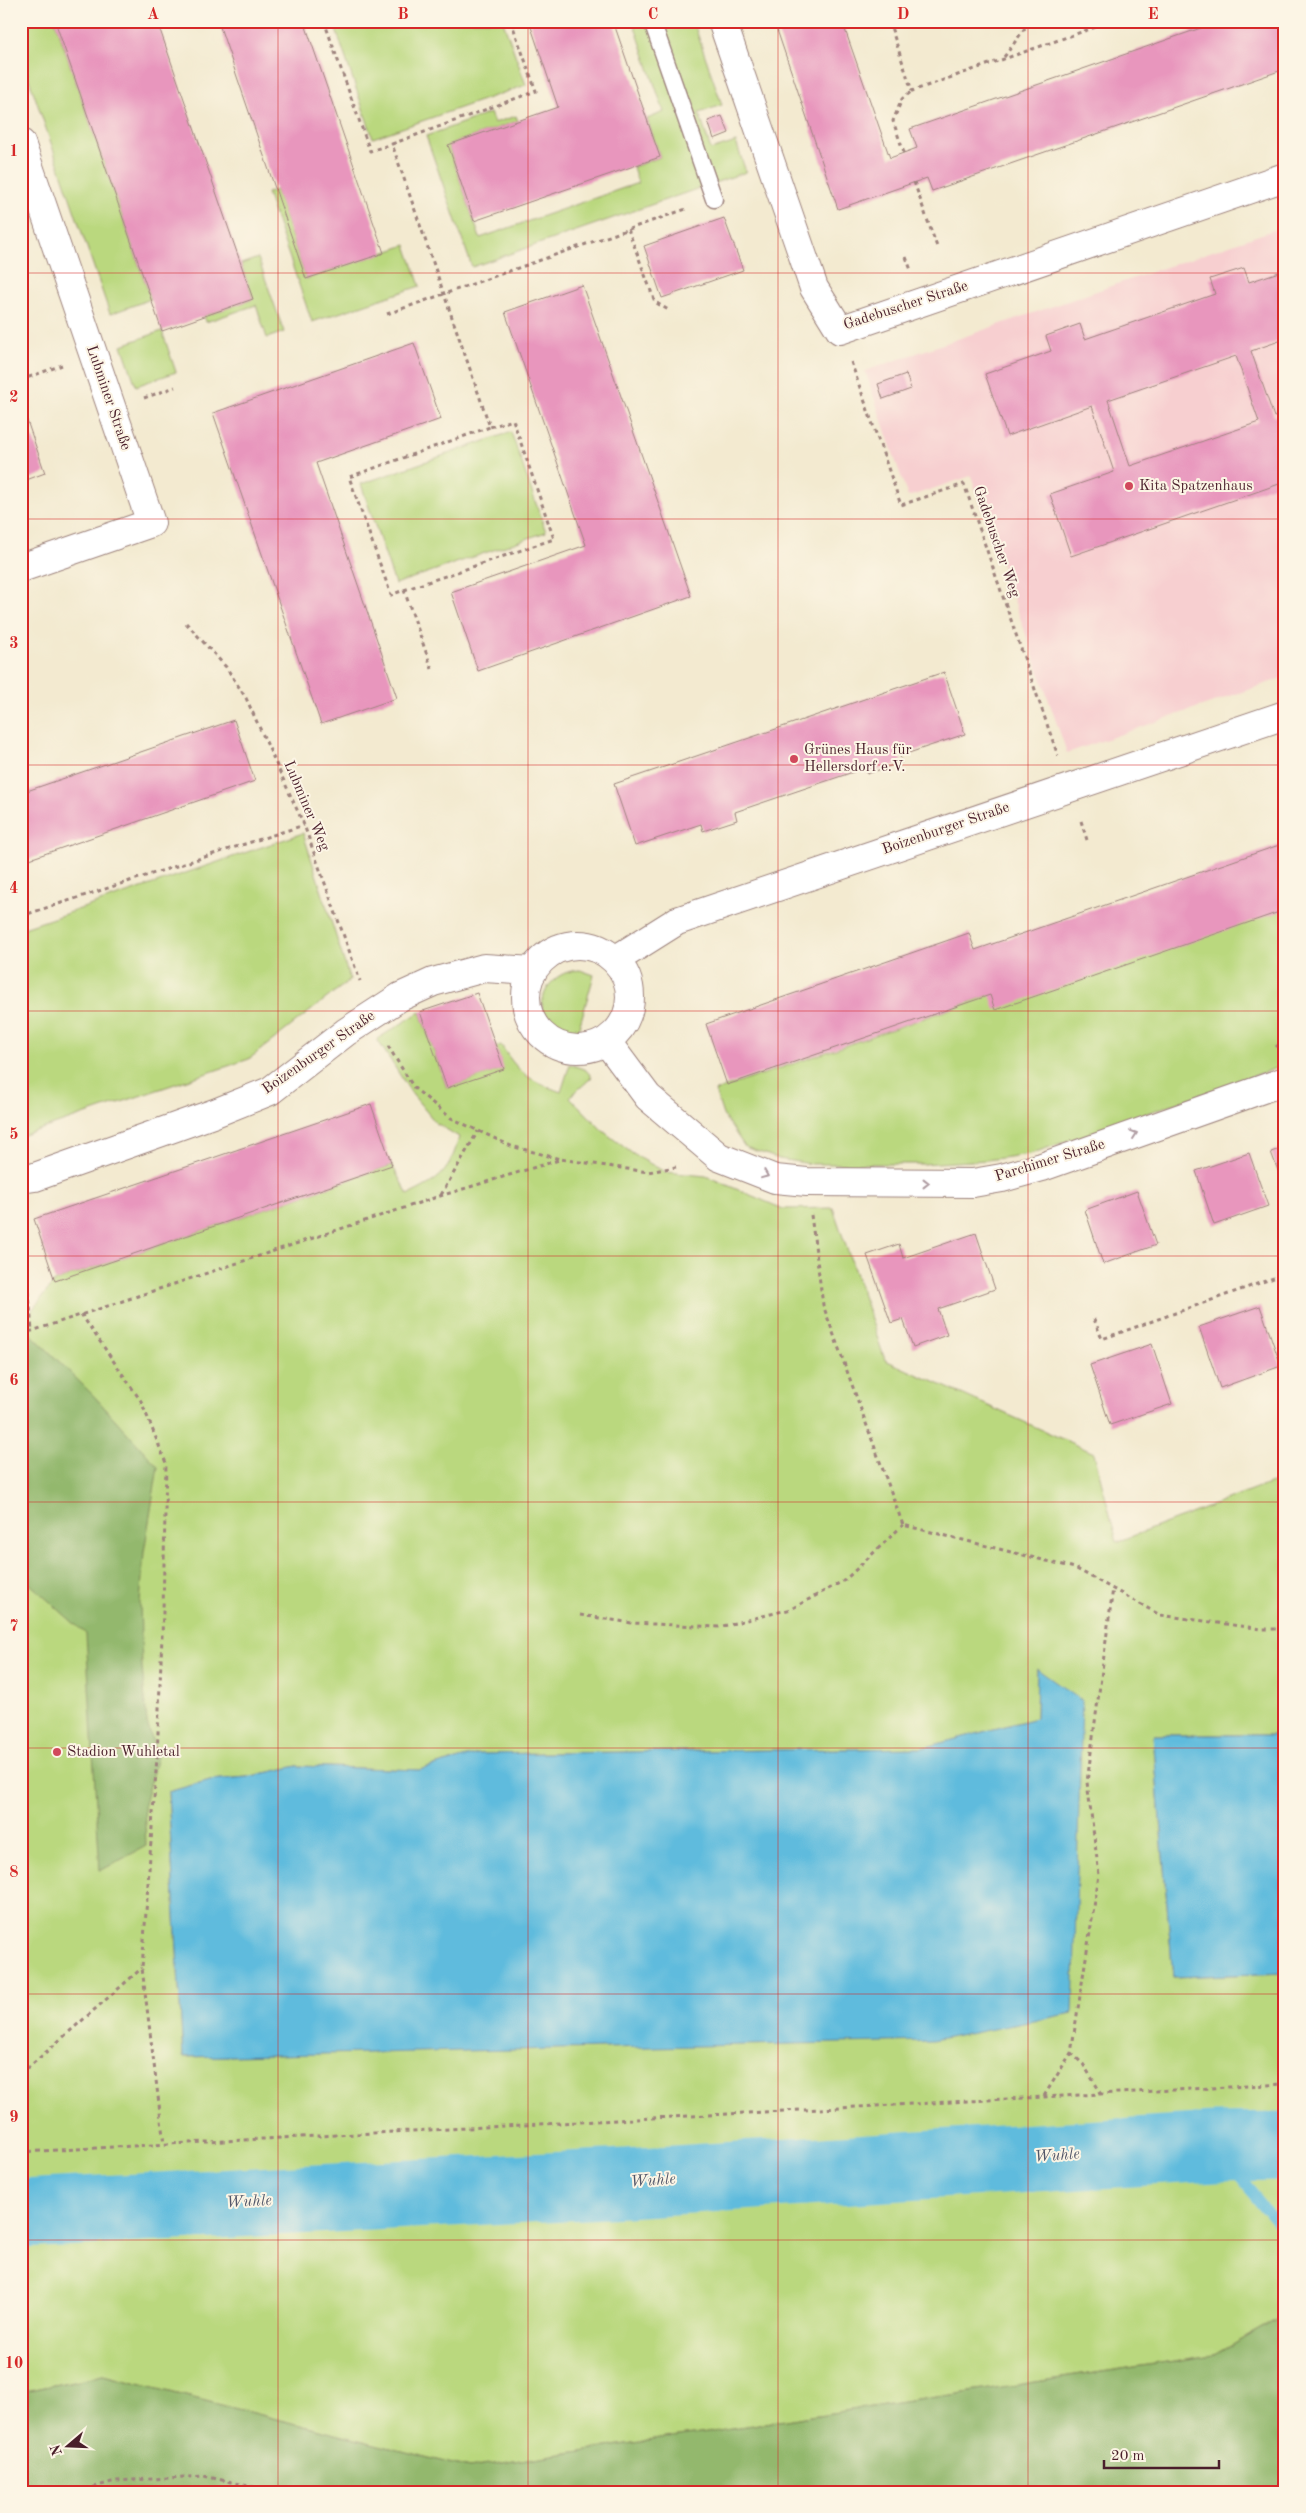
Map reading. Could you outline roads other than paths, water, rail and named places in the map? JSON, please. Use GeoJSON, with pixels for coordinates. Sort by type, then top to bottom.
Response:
{"type":"FeatureCollection","features":[{"type":"Feature","properties":{"kind":"street","name":"Gadebuscher Straße"},"geometry":{"type":"LineString","coordinates":[[722,21],[814,288],[840,330],[1285,177]]}},
{"type":"Feature","properties":{"kind":"street","name":"Lubminer Straße"},"geometry":{"type":"LineString","coordinates":[[21,143],[151,523],[21,568]]}},
{"type":"Feature","properties":{"kind":"street","name":"Boizenburger Straße"},"geometry":{"type":"LineString","coordinates":[[615,960],[677,921],[1285,715]]}},
{"type":"Feature","properties":{"kind":"street"},"geometry":{"type":"LineString","coordinates":[[576,944],[597,948],[615,960],[630,988],[626,1019],[606,1042],[580,1051],[553,1044],[532,1025],[525,997],[537,964],[554,950],[576,944]]}},
{"type":"Feature","properties":{"kind":"street","name":"Boizenburger Straße"},"geometry":{"type":"LineString","coordinates":[[21,1179],[35,1177],[215,1113],[270,1091],[346,1032],[400,997],[433,982],[484,968],[533,971]]}},
{"type":"Feature","properties":{"kind":"street","name":"Parchimer Straße"},"geometry":{"type":"LineString","coordinates":[[606,1042],[648,1098],[719,1157],[775,1179],[807,1182],[973,1183],[1002,1178],[1042,1167],[1285,1081]]}},
{"type":"Feature","properties":{"kind":"lane"},"geometry":{"type":"LineString","coordinates":[[652,21],[714,199]]}},
{"type":"Feature","properties":{"kind":"water"},"geometry":{"type":"Polygon","coordinates":[[[1037,1669],[1082,1701],[1073,2013],[933,2041],[183,2057],[168,1792],[210,1780],[247,1777],[297,1766],[419,1770],[478,1754],[922,1748],[1036,1718],[1037,1669]]]}},
{"type":"Feature","properties":{"kind":"water"},"geometry":{"type":"Polygon","coordinates":[[[1153,1735],[1285,1735],[1285,1973],[1173,1977],[1153,1735]]]}},
{"type":"Feature","properties":{"kind":"waterway","name":"Wuhle"},"geometry":{"type":"LineString","coordinates":[[21,2214],[625,2183],[1215,2147],[1285,2146]]}},
{"type":"Feature","properties":{"kind":"waterway"},"geometry":{"type":"LineString","coordinates":[[1215,2147],[1285,2232]]}},
{"type":"Feature","properties":{"kind":"place","name":"Kita Spatzenhaus"},"geometry":{"type":"Point","coordinates":[1129,486]}},
{"type":"Feature","properties":{"kind":"place","name":"Grünes Haus für Hellersdorf e.V."},"geometry":{"type":"Point","coordinates":[794,759]}},
{"type":"Feature","properties":{"kind":"place","name":"Stadion Wuhletal"},"geometry":{"type":"Point","coordinates":[57,1752]}}]}
